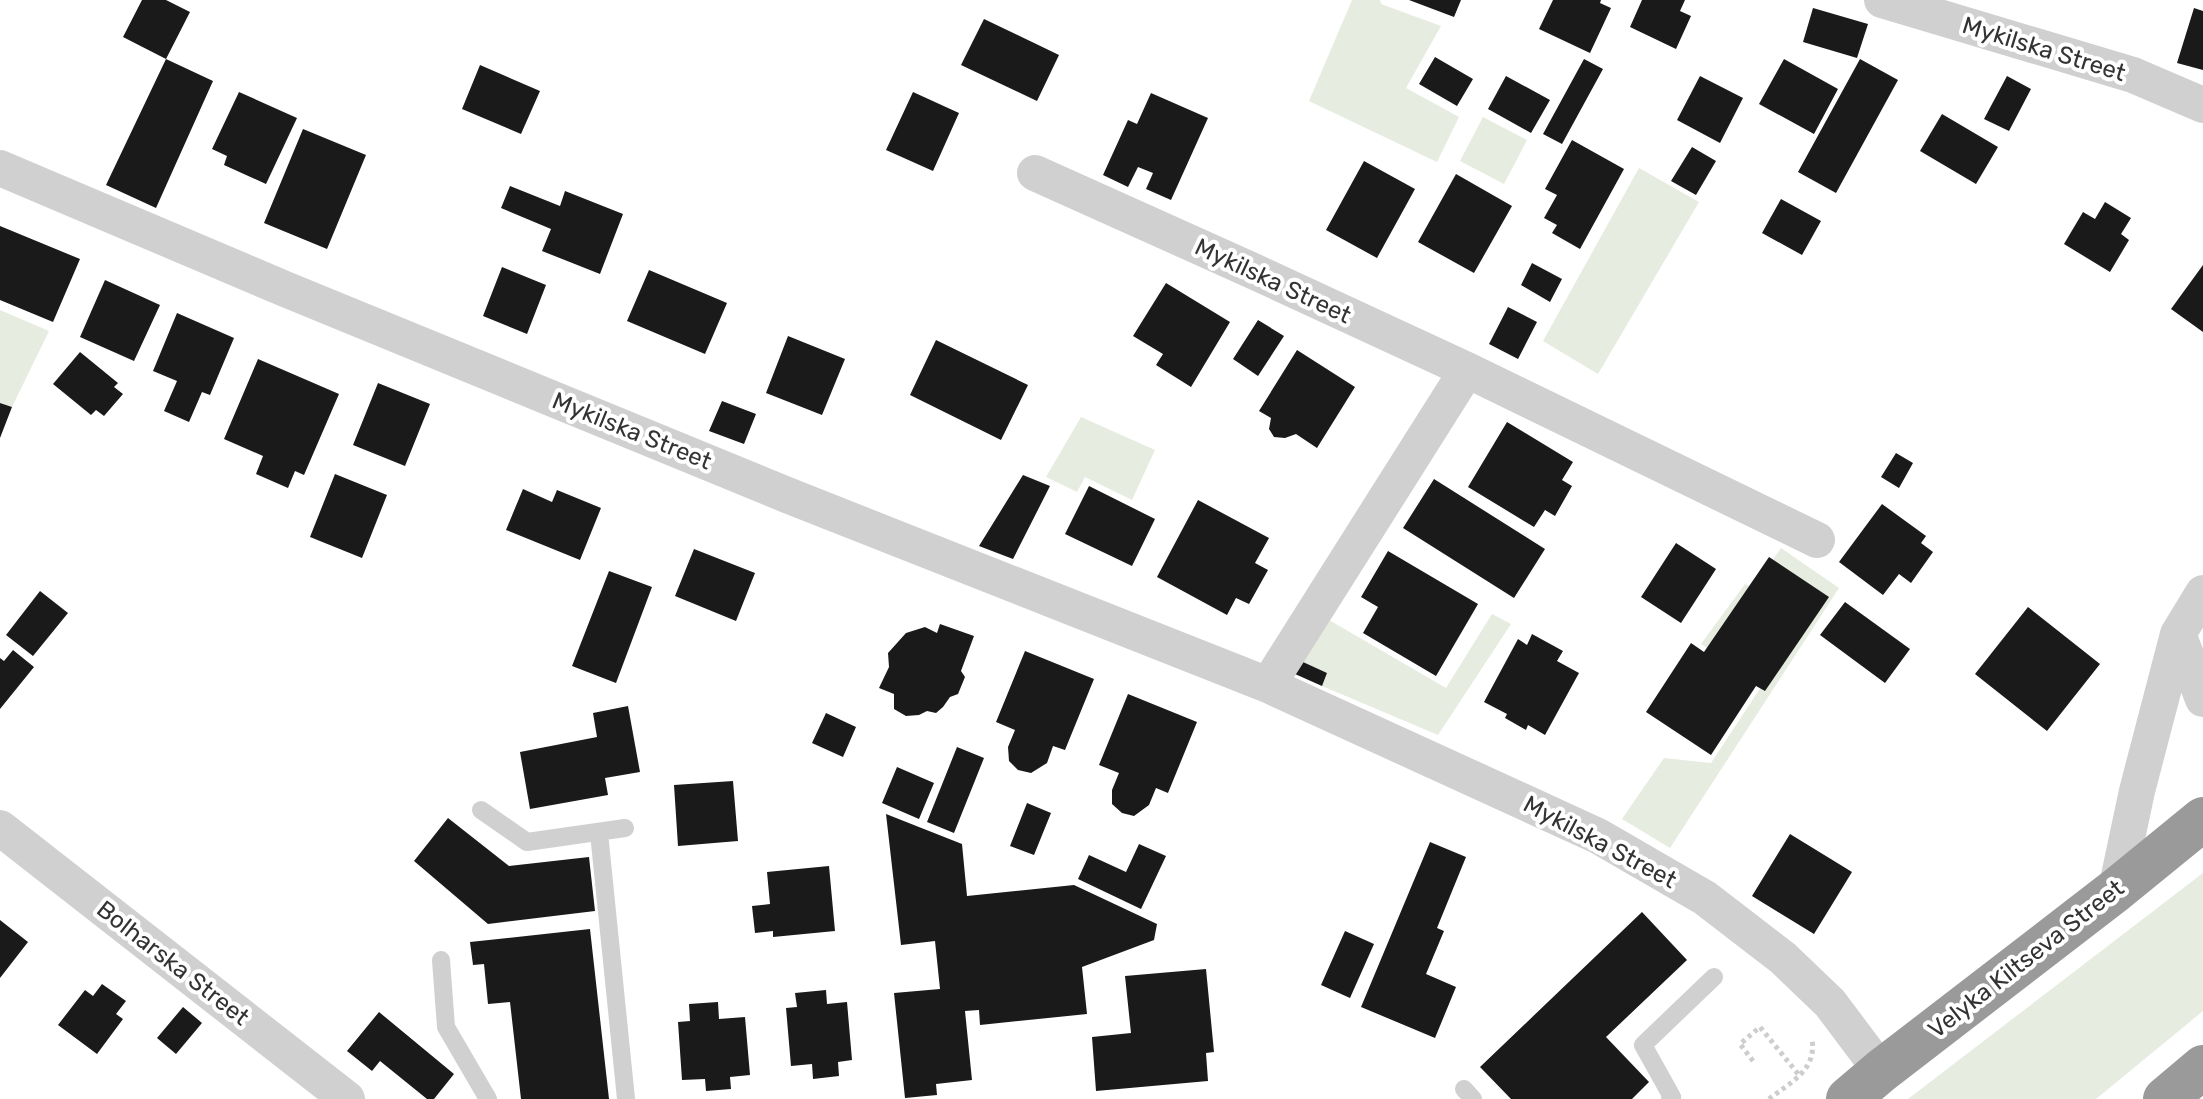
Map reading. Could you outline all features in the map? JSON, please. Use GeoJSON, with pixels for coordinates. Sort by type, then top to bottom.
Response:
{"type":"FeatureCollection","features":[{"type":"Feature","properties":{"kind":"highway","name":"Velyka Kiltseva Street"},"geometry":{"type":"LineString","coordinates":[[1848,1099],[2203,819]]}},
{"type":"Feature","properties":{"kind":"highway"},"geometry":{"type":"LineString","coordinates":[[2165,1099],[2203,1067]]}},
{"type":"Feature","properties":{"kind":"street","name":"Mykilska Street"},"geometry":{"type":"LineString","coordinates":[[1882,0],[2133,75],[2203,105]]}},
{"type":"Feature","properties":{"kind":"street","name":"Mykilska Street"},"geometry":{"type":"LineString","coordinates":[[0,168],[787,495],[1268,685],[1598,836],[1705,898],[1783,958],[1830,1003],[1881,1071]]}},
{"type":"Feature","properties":{"kind":"street","name":"Mykilska Street"},"geometry":{"type":"LineString","coordinates":[[1035,173],[1467,370],[1817,540]]}},
{"type":"Feature","properties":{"kind":"street"},"geometry":{"type":"LineString","coordinates":[[1268,685],[1467,370]]}},
{"type":"Feature","properties":{"kind":"street"},"geometry":{"type":"LineString","coordinates":[[2116,890],[2137,791],[2178,634],[2203,593]]}},
{"type":"Feature","properties":{"kind":"street"},"geometry":{"type":"LineString","coordinates":[[2178,634],[2203,699]]}},
{"type":"Feature","properties":{"kind":"street","name":"Bolharska Street"},"geometry":{"type":"LineString","coordinates":[[0,828],[347,1099]]}},
{"type":"Feature","properties":{"kind":"lane"},"geometry":{"type":"LineString","coordinates":[[481,810],[527,842],[625,828]]}},
{"type":"Feature","properties":{"kind":"lane"},"geometry":{"type":"LineString","coordinates":[[599,833],[626,1099]]}},
{"type":"Feature","properties":{"kind":"lane"},"geometry":{"type":"LineString","coordinates":[[441,960],[446,1027],[488,1099]]}},
{"type":"Feature","properties":{"kind":"lane"},"geometry":{"type":"LineString","coordinates":[[1670,1099],[1672,1097],[1643,1045],[1714,977]]}},
{"type":"Feature","properties":{"kind":"path"},"geometry":{"type":"LineString","coordinates":[[1769,1099],[1810,1063],[1814,1050],[1812,1037],[1805,1025],[1830,1003]]}},
{"type":"Feature","properties":{"kind":"path"},"geometry":{"type":"LineString","coordinates":[[1753,1061],[1740,1044],[1760,1027],[1799,1075]]}},
{"type":"Feature","properties":{"kind":"shaded area"},"geometry":{"type":"Polygon","coordinates":[[[1352,0],[1380,0],[1381,4],[1441,26],[1406,88],[1459,117],[1437,162],[1309,101],[1352,0]]]}},
{"type":"Feature","properties":{"kind":"shaded area"},"geometry":{"type":"Polygon","coordinates":[[[1483,117],[1527,140],[1504,184],[1460,161],[1483,117]]]}},
{"type":"Feature","properties":{"kind":"shaded area"},"geometry":{"type":"Polygon","coordinates":[[[1639,168],[1699,202],[1598,374],[1543,341],[1639,168]]]}},
{"type":"Feature","properties":{"kind":"shaded area"},"geometry":{"type":"Polygon","coordinates":[[[0,310],[49,331],[12,407],[0,403],[0,310]]]}},
{"type":"Feature","properties":{"kind":"shaded area"},"geometry":{"type":"Polygon","coordinates":[[[1081,417],[1155,450],[1132,500],[1085,477],[1077,492],[1046,477],[1081,417]]]}},
{"type":"Feature","properties":{"kind":"shaded area"},"geometry":{"type":"Polygon","coordinates":[[[1781,548],[1839,588],[1670,848],[1622,819],[1664,758],[1711,763],[1763,684],[1701,644],[1745,584],[1753,588],[1781,548]]]}},
{"type":"Feature","properties":{"kind":"shaded area"},"geometry":{"type":"Polygon","coordinates":[[[1492,614],[1511,624],[1438,735],[1322,686],[1327,673],[1303,662],[1329,620],[1446,688],[1492,614]]]}},
{"type":"Feature","properties":{"kind":"shaded area"},"geometry":{"type":"Polygon","coordinates":[[[2203,873],[2203,1011],[2096,1099],[1908,1099],[2203,873]]]}},
{"type":"Feature","properties":{"kind":"building"},"geometry":{"type":"Polygon","coordinates":[[[142,0],[166,0],[190,12],[166,59],[123,37],[142,0]]]}},
{"type":"Feature","properties":{"kind":"building"},"geometry":{"type":"Polygon","coordinates":[[[1409,0],[1461,0],[1454,17],[1409,0]]]}},
{"type":"Feature","properties":{"kind":"building"},"geometry":{"type":"Polygon","coordinates":[[[1553,0],[1601,0],[1600,3],[1611,8],[1590,53],[1539,29],[1553,0]]]}},
{"type":"Feature","properties":{"kind":"building"},"geometry":{"type":"Polygon","coordinates":[[[1642,0],[1685,0],[1680,11],[1691,16],[1676,49],[1630,27],[1642,0]]]}},
{"type":"Feature","properties":{"kind":"building"},"geometry":{"type":"Polygon","coordinates":[[[1813,8],[1868,24],[1857,58],[1803,42],[1813,8]]]}},
{"type":"Feature","properties":{"kind":"building"},"geometry":{"type":"Polygon","coordinates":[[[2194,8],[2203,11],[2203,70],[2177,63],[2194,8]]]}},
{"type":"Feature","properties":{"kind":"building"},"geometry":{"type":"Polygon","coordinates":[[[984,19],[1059,55],[1037,101],[961,65],[984,19]]]}},
{"type":"Feature","properties":{"kind":"building"},"geometry":{"type":"Polygon","coordinates":[[[1435,57],[1473,79],[1457,106],[1419,84],[1435,57]]]}},
{"type":"Feature","properties":{"kind":"building"},"geometry":{"type":"Polygon","coordinates":[[[166,59],[213,81],[156,208],[106,185],[166,59]]]}},
{"type":"Feature","properties":{"kind":"building"},"geometry":{"type":"Polygon","coordinates":[[[1584,59],[1603,69],[1562,144],[1543,134],[1584,59]]]}},
{"type":"Feature","properties":{"kind":"building"},"geometry":{"type":"Polygon","coordinates":[[[1784,59],[1838,89],[1814,134],[1759,104],[1784,59]]]}},
{"type":"Feature","properties":{"kind":"building"},"geometry":{"type":"Polygon","coordinates":[[[1860,59],[1898,80],[1836,193],[1798,172],[1860,59]]]}},
{"type":"Feature","properties":{"kind":"building"},"geometry":{"type":"Polygon","coordinates":[[[480,65],[540,91],[521,134],[462,109],[480,65]]]}},
{"type":"Feature","properties":{"kind":"building"},"geometry":{"type":"Polygon","coordinates":[[[1506,76],[1550,100],[1531,133],[1488,109],[1506,76]]]}},
{"type":"Feature","properties":{"kind":"building"},"geometry":{"type":"Polygon","coordinates":[[[1700,76],[1743,98],[1720,143],[1677,120],[1700,76]]]}},
{"type":"Feature","properties":{"kind":"building"},"geometry":{"type":"Polygon","coordinates":[[[2007,76],[2031,89],[2009,131],[1984,119],[2007,76]]]}},
{"type":"Feature","properties":{"kind":"building"},"geometry":{"type":"Polygon","coordinates":[[[239,92],[297,118],[266,184],[224,165],[227,156],[212,149],[239,92]]]}},
{"type":"Feature","properties":{"kind":"building"},"geometry":{"type":"Polygon","coordinates":[[[913,92],[959,113],[933,171],[886,150],[913,92]]]}},
{"type":"Feature","properties":{"kind":"building"},"geometry":{"type":"Polygon","coordinates":[[[1151,93],[1208,118],[1171,200],[1146,189],[1153,173],[1138,167],[1128,187],[1103,175],[1128,120],[1137,124],[1151,93]]]}},
{"type":"Feature","properties":{"kind":"building"},"geometry":{"type":"Polygon","coordinates":[[[1942,114],[1998,147],[1976,184],[1920,151],[1942,114]]]}},
{"type":"Feature","properties":{"kind":"building"},"geometry":{"type":"Polygon","coordinates":[[[303,129],[366,155],[327,249],[264,223],[303,129]]]}},
{"type":"Feature","properties":{"kind":"building"},"geometry":{"type":"Polygon","coordinates":[[[1572,140],[1624,169],[1580,249],[1552,233],[1557,225],[1544,218],[1557,195],[1545,189],[1572,140]]]}},
{"type":"Feature","properties":{"kind":"building"},"geometry":{"type":"Polygon","coordinates":[[[1692,147],[1716,161],[1696,195],[1671,181],[1692,147]]]}},
{"type":"Feature","properties":{"kind":"building"},"geometry":{"type":"Polygon","coordinates":[[[1364,161],[1415,189],[1377,258],[1326,230],[1364,161]]]}},
{"type":"Feature","properties":{"kind":"building"},"geometry":{"type":"Polygon","coordinates":[[[1456,174],[1512,206],[1474,273],[1418,242],[1456,174]]]}},
{"type":"Feature","properties":{"kind":"building"},"geometry":{"type":"Polygon","coordinates":[[[510,186],[560,206],[565,191],[623,214],[600,274],[542,251],[551,229],[501,208],[510,186]]]}},
{"type":"Feature","properties":{"kind":"building"},"geometry":{"type":"Polygon","coordinates":[[[1781,199],[1821,221],[1802,255],[1762,233],[1781,199]]]}},
{"type":"Feature","properties":{"kind":"building"},"geometry":{"type":"Polygon","coordinates":[[[2105,202],[2131,218],[2121,234],[2129,240],[2110,272],[2064,244],[2083,212],[2095,219],[2105,202]]]}},
{"type":"Feature","properties":{"kind":"building"},"geometry":{"type":"Polygon","coordinates":[[[0,226],[80,259],[53,322],[0,300],[0,226]]]}},
{"type":"Feature","properties":{"kind":"building"},"geometry":{"type":"Polygon","coordinates":[[[1532,263],[1562,279],[1550,302],[1521,285],[1532,263]]]}},
{"type":"Feature","properties":{"kind":"building"},"geometry":{"type":"Polygon","coordinates":[[[2203,265],[2203,332],[2171,309],[2203,265]]]}},
{"type":"Feature","properties":{"kind":"building"},"geometry":{"type":"Polygon","coordinates":[[[502,267],[546,285],[527,334],[483,316],[502,267]]]}},
{"type":"Feature","properties":{"kind":"building"},"geometry":{"type":"Polygon","coordinates":[[[649,270],[727,303],[705,354],[627,321],[649,270]]]}},
{"type":"Feature","properties":{"kind":"building"},"geometry":{"type":"Polygon","coordinates":[[[105,280],[160,305],[134,361],[80,337],[105,280]]]}},
{"type":"Feature","properties":{"kind":"building"},"geometry":{"type":"Polygon","coordinates":[[[1166,283],[1230,322],[1191,387],[1156,365],[1163,354],[1133,336],[1166,283]]]}},
{"type":"Feature","properties":{"kind":"building"},"geometry":{"type":"Polygon","coordinates":[[[1508,307],[1537,322],[1518,359],[1489,344],[1508,307]]]}},
{"type":"Feature","properties":{"kind":"building"},"geometry":{"type":"Polygon","coordinates":[[[177,313],[234,338],[210,395],[202,392],[189,422],[164,411],[177,381],[153,371],[177,313]]]}},
{"type":"Feature","properties":{"kind":"building"},"geometry":{"type":"Polygon","coordinates":[[[1258,320],[1284,336],[1258,376],[1233,359],[1258,320]]]}},
{"type":"Feature","properties":{"kind":"building"},"geometry":{"type":"Polygon","coordinates":[[[788,336],[845,359],[822,415],[766,393],[788,336]]]}},
{"type":"Feature","properties":{"kind":"building"},"geometry":{"type":"Polygon","coordinates":[[[936,340],[1028,385],[1001,440],[910,395],[936,340]]]}},
{"type":"Feature","properties":{"kind":"building"},"geometry":{"type":"Polygon","coordinates":[[[1297,350],[1355,387],[1317,448],[1296,434],[1285,438],[1274,437],[1269,429],[1271,418],[1259,411],[1297,350]]]}},
{"type":"Feature","properties":{"kind":"building"},"geometry":{"type":"Polygon","coordinates":[[[80,352],[118,383],[114,387],[123,394],[104,416],[96,410],[91,415],[53,384],[80,352]]]}},
{"type":"Feature","properties":{"kind":"building"},"geometry":{"type":"Polygon","coordinates":[[[258,359],[339,394],[304,475],[295,471],[288,488],[256,474],[263,456],[224,439],[258,359]]]}},
{"type":"Feature","properties":{"kind":"building"},"geometry":{"type":"Polygon","coordinates":[[[378,383],[430,404],[405,466],[353,445],[378,383]]]}},
{"type":"Feature","properties":{"kind":"building"},"geometry":{"type":"Polygon","coordinates":[[[722,401],[756,414],[744,444],[709,431],[722,401]]]}},
{"type":"Feature","properties":{"kind":"building"},"geometry":{"type":"Polygon","coordinates":[[[0,403],[12,407],[0,438],[0,403]]]}},
{"type":"Feature","properties":{"kind":"building"},"geometry":{"type":"Polygon","coordinates":[[[1507,422],[1573,462],[1562,480],[1572,486],[1555,516],[1545,510],[1534,527],[1468,487],[1507,422]]]}},
{"type":"Feature","properties":{"kind":"building"},"geometry":{"type":"Polygon","coordinates":[[[1896,453],[1913,463],[1899,488],[1881,477],[1896,453]]]}},
{"type":"Feature","properties":{"kind":"building"},"geometry":{"type":"Polygon","coordinates":[[[335,474],[387,495],[362,558],[310,537],[335,474]]]}},
{"type":"Feature","properties":{"kind":"building"},"geometry":{"type":"Polygon","coordinates":[[[1023,475],[1050,486],[1013,559],[979,546],[1023,475]]]}},
{"type":"Feature","properties":{"kind":"building"},"geometry":{"type":"Polygon","coordinates":[[[1434,479],[1545,549],[1514,598],[1403,528],[1434,479]]]}},
{"type":"Feature","properties":{"kind":"building"},"geometry":{"type":"Polygon","coordinates":[[[1089,486],[1155,519],[1132,566],[1065,534],[1089,486]]]}},
{"type":"Feature","properties":{"kind":"building"},"geometry":{"type":"Polygon","coordinates":[[[523,489],[552,502],[557,490],[601,508],[580,560],[506,530],[523,489]]]}},
{"type":"Feature","properties":{"kind":"building"},"geometry":{"type":"Polygon","coordinates":[[[1198,500],[1269,538],[1255,563],[1268,570],[1249,604],[1236,598],[1227,615],[1157,577],[1198,500]]]}},
{"type":"Feature","properties":{"kind":"building"},"geometry":{"type":"Polygon","coordinates":[[[1882,504],[1926,536],[1921,543],[1933,552],[1911,583],[1899,574],[1883,595],[1839,562],[1882,504]]]}},
{"type":"Feature","properties":{"kind":"building"},"geometry":{"type":"Polygon","coordinates":[[[1676,543],[1716,569],[1681,623],[1641,597],[1676,543]]]}},
{"type":"Feature","properties":{"kind":"building"},"geometry":{"type":"Polygon","coordinates":[[[694,549],[755,573],[736,621],[675,596],[694,549]]]}},
{"type":"Feature","properties":{"kind":"building"},"geometry":{"type":"Polygon","coordinates":[[[1388,551],[1478,604],[1436,676],[1363,633],[1378,607],[1361,597],[1388,551]]]}},
{"type":"Feature","properties":{"kind":"building"},"geometry":{"type":"Polygon","coordinates":[[[1769,557],[1829,597],[1765,691],[1756,686],[1711,755],[1646,712],[1691,643],[1704,652],[1769,557]]]}},
{"type":"Feature","properties":{"kind":"building"},"geometry":{"type":"Polygon","coordinates":[[[609,571],[652,587],[616,683],[572,666],[609,571]]]}},
{"type":"Feature","properties":{"kind":"building"},"geometry":{"type":"Polygon","coordinates":[[[40,591],[68,613],[33,656],[6,635],[40,591]]]}},
{"type":"Feature","properties":{"kind":"building"},"geometry":{"type":"Polygon","coordinates":[[[1845,602],[1910,649],[1885,683],[1820,635],[1845,602]]]}},
{"type":"Feature","properties":{"kind":"building"},"geometry":{"type":"Polygon","coordinates":[[[2028,607],[2100,664],[2047,731],[1975,674],[2028,607]]]}},
{"type":"Feature","properties":{"kind":"building"},"geometry":{"type":"Polygon","coordinates":[[[940,624],[974,636],[961,671],[965,677],[958,694],[950,697],[936,713],[927,711],[906,716],[894,709],[894,694],[879,688],[889,667],[888,653],[906,633],[925,627],[937,633],[940,624]]]}},
{"type":"Feature","properties":{"kind":"building"},"geometry":{"type":"Polygon","coordinates":[[[1532,634],[1563,651],[1557,661],[1579,673],[1545,735],[1528,725],[1526,730],[1505,718],[1507,714],[1484,702],[1518,639],[1527,645],[1532,634]]]}},
{"type":"Feature","properties":{"kind":"building"},"geometry":{"type":"Polygon","coordinates":[[[13,650],[34,667],[0,709],[0,658],[4,661],[13,650]]]}},
{"type":"Feature","properties":{"kind":"building"},"geometry":{"type":"Polygon","coordinates":[[[1025,651],[1094,679],[1065,750],[1053,746],[1047,763],[1031,773],[1018,770],[1009,761],[1008,747],[1015,730],[996,722],[1025,651]]]}},
{"type":"Feature","properties":{"kind":"building"},"geometry":{"type":"Polygon","coordinates":[[[1303,662],[1327,673],[1322,686],[1295,674],[1303,662]]]}},
{"type":"Feature","properties":{"kind":"building"},"geometry":{"type":"Polygon","coordinates":[[[1128,694],[1197,722],[1168,793],[1156,788],[1149,805],[1134,816],[1122,813],[1112,804],[1112,790],[1119,773],[1099,765],[1128,694]]]}},
{"type":"Feature","properties":{"kind":"building"},"geometry":{"type":"Polygon","coordinates":[[[628,706],[640,772],[605,778],[608,795],[530,809],[520,752],[597,737],[593,713],[628,706]]]}},
{"type":"Feature","properties":{"kind":"building"},"geometry":{"type":"Polygon","coordinates":[[[826,713],[856,727],[843,757],[812,743],[826,713]]]}},
{"type":"Feature","properties":{"kind":"building"},"geometry":{"type":"Polygon","coordinates":[[[957,747],[984,758],[954,833],[927,822],[957,747]]]}},
{"type":"Feature","properties":{"kind":"building"},"geometry":{"type":"Polygon","coordinates":[[[897,767],[934,783],[919,819],[882,803],[897,767]]]}},
{"type":"Feature","properties":{"kind":"building"},"geometry":{"type":"Polygon","coordinates":[[[733,781],[738,841],[678,846],[674,785],[733,781]]]}},
{"type":"Feature","properties":{"kind":"building"},"geometry":{"type":"Polygon","coordinates":[[[1027,803],[1051,813],[1034,855],[1010,846],[1027,803]]]}},
{"type":"Feature","properties":{"kind":"building"},"geometry":{"type":"Polygon","coordinates":[[[886,814],[962,844],[967,896],[1074,885],[1157,924],[1154,940],[1082,967],[1087,1014],[980,1025],[979,1010],[965,1011],[972,1080],[936,1084],[937,1095],[905,1098],[894,993],[940,989],[935,941],[901,945],[886,814]]]}},
{"type":"Feature","properties":{"kind":"building"},"geometry":{"type":"Polygon","coordinates":[[[448,818],[509,866],[589,857],[595,911],[488,924],[414,861],[448,818]]]}},
{"type":"Feature","properties":{"kind":"building"},"geometry":{"type":"Polygon","coordinates":[[[1790,834],[1852,872],[1814,934],[1752,896],[1790,834]]]}},
{"type":"Feature","properties":{"kind":"building"},"geometry":{"type":"Polygon","coordinates":[[[1430,842],[1466,857],[1437,928],[1444,931],[1426,974],[1456,987],[1435,1038],[1361,1007],[1430,842]]]}},
{"type":"Feature","properties":{"kind":"building"},"geometry":{"type":"Polygon","coordinates":[[[1139,844],[1166,856],[1141,909],[1078,879],[1089,855],[1126,872],[1139,844]]]}},
{"type":"Feature","properties":{"kind":"building"},"geometry":{"type":"Polygon","coordinates":[[[829,866],[835,931],[773,937],[773,931],[755,933],[752,906],[770,904],[767,872],[829,866]]]}},
{"type":"Feature","properties":{"kind":"building"},"geometry":{"type":"Polygon","coordinates":[[[1642,912],[1687,960],[1606,1037],[1649,1082],[1632,1099],[1511,1099],[1480,1067],[1642,912]]]}},
{"type":"Feature","properties":{"kind":"building"},"geometry":{"type":"Polygon","coordinates":[[[0,920],[28,942],[0,978],[0,920]]]}},
{"type":"Feature","properties":{"kind":"building"},"geometry":{"type":"Polygon","coordinates":[[[590,929],[609,1099],[521,1099],[510,1002],[488,1004],[484,964],[473,965],[470,942],[590,929]]]}},
{"type":"Feature","properties":{"kind":"building"},"geometry":{"type":"Polygon","coordinates":[[[1345,931],[1374,944],[1350,998],[1321,985],[1345,931]]]}},
{"type":"Feature","properties":{"kind":"building"},"geometry":{"type":"Polygon","coordinates":[[[1206,969],[1214,1052],[1206,1053],[1208,1081],[1096,1091],[1092,1037],[1131,1033],[1125,976],[1206,969]]]}},
{"type":"Feature","properties":{"kind":"building"},"geometry":{"type":"Polygon","coordinates":[[[102,984],[126,1001],[116,1014],[123,1019],[97,1054],[58,1025],[85,990],[93,996],[102,984]]]}},
{"type":"Feature","properties":{"kind":"building"},"geometry":{"type":"Polygon","coordinates":[[[826,990],[827,1004],[847,1002],[852,1060],[838,1062],[839,1076],[813,1079],[812,1064],[791,1066],[786,1008],[797,1007],[795,993],[826,990]]]}},
{"type":"Feature","properties":{"kind":"building"},"geometry":{"type":"Polygon","coordinates":[[[718,1002],[719,1019],[745,1017],[750,1075],[730,1077],[731,1089],[706,1091],[705,1079],[682,1080],[678,1022],[690,1021],[689,1004],[718,1002]]]}},
{"type":"Feature","properties":{"kind":"building"},"geometry":{"type":"Polygon","coordinates":[[[183,1007],[202,1023],[176,1054],[157,1038],[183,1007]]]}},
{"type":"Feature","properties":{"kind":"building"},"geometry":{"type":"Polygon","coordinates":[[[379,1012],[454,1074],[434,1099],[427,1099],[380,1061],[372,1071],[347,1051],[379,1012]]]}}]}
